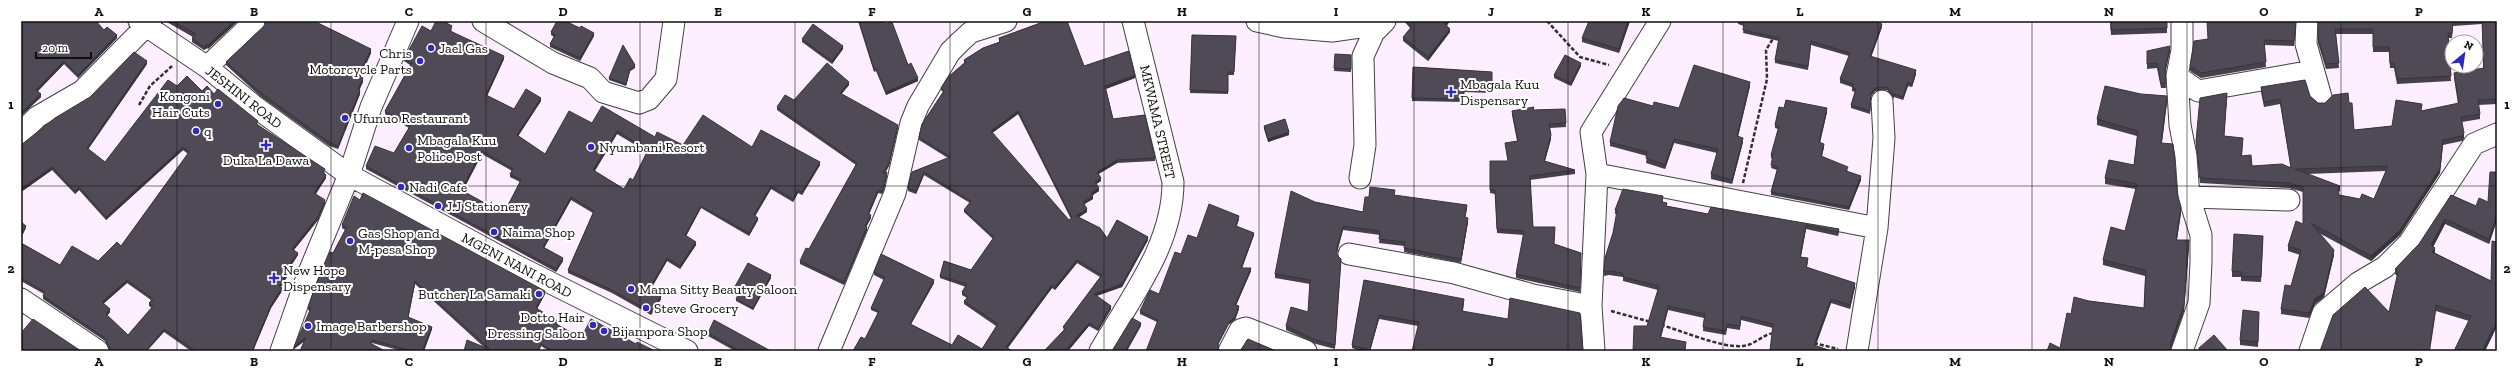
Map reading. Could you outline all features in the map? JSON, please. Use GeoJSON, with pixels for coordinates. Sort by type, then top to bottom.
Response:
{"type":"FeatureCollection","features":[{"type":"Feature","properties":{"kind":"street"},"geometry":{"type":"LineString","coordinates":[[207,67],[255,21]]}},
{"type":"Feature","properties":{"kind":"street"},"geometry":{"type":"LineString","coordinates":[[281,351],[307,277],[349,175],[371,106],[408,21]]}},
{"type":"Feature","properties":{"kind":"street"},"geometry":{"type":"LineString","coordinates":[[483,21],[553,63],[590,78],[603,92],[638,103],[649,99],[666,79],[674,21]]}},
{"type":"Feature","properties":{"kind":"street"},"geometry":{"type":"LineString","coordinates":[[829,351],[895,192],[911,123],[918,106],[950,52],[960,42],[971,32],[1006,21]]}},
{"type":"Feature","properties":{"kind":"street","name":"MKWAMA STREET"},"geometry":{"type":"LineString","coordinates":[[1100,351],[1148,272],[1163,234],[1173,192],[1173,182],[1133,21]]}},
{"type":"Feature","properties":{"kind":"street"},"geometry":{"type":"LineString","coordinates":[[1257,21],[1284,27],[1332,31],[1383,22]]}},
{"type":"Feature","properties":{"kind":"street"},"geometry":{"type":"LineString","coordinates":[[1594,351],[1591,306],[1597,174],[1591,132],[1660,21]]}},
{"type":"Feature","properties":{"kind":"street"},"geometry":{"type":"LineString","coordinates":[[2182,21],[2182,50],[2177,76],[2180,126],[2186,156],[2190,197],[2201,235],[2199,303],[2182,351]]}},
{"type":"Feature","properties":{"kind":"street"},"geometry":{"type":"LineString","coordinates":[[2307,21],[2306,44],[2312,71],[2321,97]]}},
{"type":"Feature","properties":{"kind":"street"},"geometry":{"type":"LineString","coordinates":[[1360,178],[1364,145],[1363,56],[1368,40],[1383,22]]}},
{"type":"Feature","properties":{"kind":"street"},"geometry":{"type":"LineString","coordinates":[[21,133],[37,117],[82,91],[146,23]]}},
{"type":"Feature","properties":{"kind":"street","name":"JESHINI ROAD"},"geometry":{"type":"LineString","coordinates":[[146,23],[186,54],[207,67],[254,106],[349,175]]}},
{"type":"Feature","properties":{"kind":"street"},"geometry":{"type":"LineString","coordinates":[[2177,76],[2198,91],[2312,71]]}},
{"type":"Feature","properties":{"kind":"street"},"geometry":{"type":"LineString","coordinates":[[1850,350],[1876,228],[1884,138],[1882,101]]}},
{"type":"Feature","properties":{"kind":"street"},"geometry":{"type":"LineString","coordinates":[[2310,351],[2323,314],[2358,283],[2385,267],[2409,243],[2474,144],[2497,134]]}},
{"type":"Feature","properties":{"kind":"street"},"geometry":{"type":"LineString","coordinates":[[1597,174],[1876,228]]}},
{"type":"Feature","properties":{"kind":"street","name":"MGENI NANI ROAD"},"geometry":{"type":"LineString","coordinates":[[349,175],[517,266],[687,351]]}},
{"type":"Feature","properties":{"kind":"street"},"geometry":{"type":"LineString","coordinates":[[2190,197],[2289,200]]}},
{"type":"Feature","properties":{"kind":"street"},"geometry":{"type":"LineString","coordinates":[[1349,254],[1454,273],[1534,295],[1591,306]]}},
{"type":"Feature","properties":{"kind":"street"},"geometry":{"type":"LineString","coordinates":[[23,304],[98,351]]}},
{"type":"Feature","properties":{"kind":"street"},"geometry":{"type":"LineString","coordinates":[[1229,351],[1240,330],[1246,328],[1306,351]]}},
{"type":"Feature","properties":{"kind":"path"},"geometry":{"type":"LineString","coordinates":[[1547,21],[1580,57],[1629,70]]}},
{"type":"Feature","properties":{"kind":"path"},"geometry":{"type":"LineString","coordinates":[[1739,202],[1768,79],[1766,50],[1775,35]]}},
{"type":"Feature","properties":{"kind":"path"},"geometry":{"type":"LineString","coordinates":[[139,105],[150,86],[186,54]]}},
{"type":"Feature","properties":{"kind":"path"},"geometry":{"type":"LineString","coordinates":[[1591,306],[1699,337],[1739,346],[1752,344],[1765,336],[1776,333]]}},
{"type":"Feature","properties":{"kind":"path"},"geometry":{"type":"LineString","coordinates":[[1812,343],[1850,350]]}},
{"type":"Feature","properties":{"kind":"building"},"geometry":{"type":"Polygon","coordinates":[[[21,21],[96,21],[104,30],[107,27],[117,35],[78,75],[64,61],[36,90],[41,94],[21,113],[21,21]]]}},
{"type":"Feature","properties":{"kind":"building"},"geometry":{"type":"Polygon","coordinates":[[[172,21],[234,21],[204,47],[192,38],[196,34],[172,21]]]}},
{"type":"Feature","properties":{"kind":"building"},"geometry":{"type":"Polygon","coordinates":[[[265,21],[314,21],[371,49],[359,76],[363,78],[358,89],[360,90],[338,146],[329,142],[261,93],[226,62],[264,26],[265,21]]]}},
{"type":"Feature","properties":{"kind":"building"},"geometry":{"type":"Polygon","coordinates":[[[436,21],[443,21],[452,26],[450,31],[504,56],[486,95],[514,109],[526,89],[541,98],[517,135],[545,154],[569,111],[592,123],[602,106],[655,137],[657,132],[683,145],[703,115],[752,147],[761,130],[820,162],[802,192],[798,190],[793,199],[771,186],[754,215],[758,218],[749,233],[701,206],[685,235],[696,242],[680,266],[667,258],[652,284],[650,290],[661,296],[651,312],[612,290],[568,270],[594,211],[571,197],[543,247],[563,258],[556,269],[366,166],[375,146],[394,153],[410,126],[385,111],[412,63],[404,59],[422,26],[431,31],[436,21]],[[617,131],[593,170],[624,189],[630,178],[633,180],[648,150],[617,131]],[[482,151],[461,190],[499,211],[502,207],[506,209],[521,180],[510,174],[513,169],[482,151]]]}},
{"type":"Feature","properties":{"kind":"building"},"geometry":{"type":"Polygon","coordinates":[[[557,21],[565,21],[580,28],[581,26],[594,33],[580,58],[550,44],[555,35],[551,32],[557,21]]]}},
{"type":"Feature","properties":{"kind":"building"},"geometry":{"type":"Polygon","coordinates":[[[859,21],[884,21],[885,24],[892,22],[908,65],[911,63],[918,78],[886,92],[876,68],[874,69],[859,21]]]}},
{"type":"Feature","properties":{"kind":"building"},"geometry":{"type":"Polygon","coordinates":[[[1046,21],[1067,21],[1084,66],[1129,51],[1135,75],[1105,86],[1113,119],[1145,115],[1155,158],[1117,160],[1097,172],[1101,178],[1095,182],[1099,188],[1091,193],[1093,196],[1083,202],[1087,209],[1076,216],[1100,228],[1107,238],[1117,220],[1148,237],[1122,284],[1094,294],[1111,306],[1098,329],[1089,323],[1065,351],[1044,351],[1065,329],[1063,327],[1102,275],[1077,260],[1055,287],[1052,285],[1006,347],[1012,351],[853,351],[861,337],[865,339],[879,311],[871,308],[885,277],[874,272],[881,254],[934,280],[910,324],[952,345],[958,335],[982,349],[998,324],[964,301],[968,297],[962,292],[967,284],[940,276],[944,261],[971,270],[994,237],[964,210],[971,201],[924,172],[916,191],[908,188],[912,172],[950,157],[919,137],[922,124],[944,91],[941,88],[948,77],[966,62],[964,60],[983,48],[1000,42],[999,38],[1046,21]],[[1018,111],[991,131],[1069,220],[1072,218],[1018,111]]]}},
{"type":"Feature","properties":{"kind":"building"},"geometry":{"type":"Polygon","coordinates":[[[1407,21],[1447,21],[1445,24],[1450,29],[1428,57],[1403,37],[1412,27],[1407,21]]]}},
{"type":"Feature","properties":{"kind":"building"},"geometry":{"type":"Polygon","coordinates":[[[1589,21],[1628,21],[1619,49],[1582,38],[1589,21]]]}},
{"type":"Feature","properties":{"kind":"building"},"geometry":{"type":"Polygon","coordinates":[[[1738,21],[1874,21],[1882,24],[1870,56],[1916,70],[1912,84],[1908,82],[1903,97],[1894,94],[1894,96],[1887,87],[1875,88],[1871,93],[1870,111],[1851,105],[1856,89],[1852,87],[1853,84],[1840,79],[1850,53],[1811,41],[1808,66],[1775,60],[1779,38],[1743,30],[1744,23],[1738,21]]]}},
{"type":"Feature","properties":{"kind":"building"},"geometry":{"type":"Polygon","coordinates":[[[2111,21],[2167,21],[2167,28],[2111,30],[2111,21]]]}},
{"type":"Feature","properties":{"kind":"building"},"geometry":{"type":"Polygon","coordinates":[[[2207,21],[2296,21],[2294,41],[2264,40],[2266,62],[2201,73],[2190,66],[2194,41],[2208,39],[2207,21]]]}},
{"type":"Feature","properties":{"kind":"building"},"geometry":{"type":"Polygon","coordinates":[[[2318,21],[2453,21],[2452,33],[2444,34],[2444,74],[2451,74],[2451,76],[2397,79],[2394,63],[2390,63],[2389,47],[2373,47],[2373,29],[2335,29],[2339,63],[2326,64],[2318,38],[2318,21]]]}},
{"type":"Feature","properties":{"kind":"building"},"geometry":{"type":"Polygon","coordinates":[[[2482,21],[2497,21],[2497,99],[2478,100],[2480,114],[2461,117],[2464,133],[2462,136],[2443,140],[2440,168],[2400,230],[2371,256],[2311,223],[2334,250],[2324,292],[2315,299],[2309,313],[2281,309],[2285,285],[2291,286],[2301,250],[2288,246],[2296,221],[2303,224],[2303,187],[2289,183],[2200,178],[2196,141],[2200,98],[2227,93],[2224,136],[2243,138],[2241,156],[2251,155],[2252,166],[2282,164],[2291,168],[2280,99],[2264,102],[2261,87],[2305,80],[2310,96],[2318,103],[2325,103],[2333,95],[2348,93],[2349,103],[2352,103],[2354,130],[2392,126],[2396,100],[2422,104],[2421,111],[2459,103],[2454,74],[2484,74],[2484,34],[2483,34],[2482,21]],[[2388,166],[2295,169],[2340,186],[2338,187],[2339,195],[2360,199],[2362,194],[2374,199],[2388,166]]]}},
{"type":"Feature","properties":{"kind":"building"},"geometry":{"type":"Polygon","coordinates":[[[813,24],[843,46],[832,61],[802,39],[813,24]]]}},
{"type":"Feature","properties":{"kind":"building"},"geometry":{"type":"Polygon","coordinates":[[[1192,35],[1236,36],[1234,72],[1228,72],[1228,92],[1190,90],[1192,35]]]}},
{"type":"Feature","properties":{"kind":"building"},"geometry":{"type":"Polygon","coordinates":[[[623,45],[635,65],[630,69],[626,84],[609,78],[623,45]]]}},
{"type":"Feature","properties":{"kind":"building"},"geometry":{"type":"Polygon","coordinates":[[[2170,46],[2165,69],[2166,83],[2161,84],[2157,63],[2147,64],[2147,51],[2170,46]]]}},
{"type":"Feature","properties":{"kind":"building"},"geometry":{"type":"Polygon","coordinates":[[[134,52],[147,61],[87,148],[105,162],[168,80],[177,86],[187,76],[202,91],[207,86],[214,94],[218,89],[258,121],[256,124],[325,169],[323,172],[326,175],[314,193],[325,200],[318,217],[292,249],[298,253],[289,265],[292,266],[279,286],[282,288],[271,305],[252,351],[191,351],[193,349],[164,329],[145,351],[109,351],[110,349],[105,338],[43,296],[45,292],[21,278],[21,243],[60,265],[72,246],[98,261],[117,242],[121,246],[189,152],[183,147],[106,217],[79,187],[75,191],[52,167],[21,189],[21,145],[55,118],[90,97],[134,52]],[[127,280],[102,302],[110,309],[106,314],[128,335],[153,306],[149,303],[153,299],[127,280]]]}},
{"type":"Feature","properties":{"kind":"building"},"geometry":{"type":"Polygon","coordinates":[[[1335,54],[1351,55],[1351,69],[1334,68],[1335,54]]]}},
{"type":"Feature","properties":{"kind":"building"},"geometry":{"type":"Polygon","coordinates":[[[1565,55],[1581,63],[1571,83],[1554,75],[1565,55]]]}},
{"type":"Feature","properties":{"kind":"building"},"geometry":{"type":"Polygon","coordinates":[[[827,63],[849,82],[840,93],[898,125],[889,163],[883,173],[887,172],[884,186],[882,191],[878,190],[868,214],[871,215],[865,226],[867,227],[844,282],[800,261],[806,248],[809,249],[857,163],[777,107],[785,95],[794,100],[827,63]]]}},
{"type":"Feature","properties":{"kind":"building"},"geometry":{"type":"Polygon","coordinates":[[[1694,65],[1750,82],[1737,136],[1743,138],[1732,180],[1711,174],[1718,149],[1674,139],[1665,165],[1646,158],[1647,152],[1610,142],[1618,106],[1624,98],[1653,106],[1654,102],[1679,108],[1694,65]]]}},
{"type":"Feature","properties":{"kind":"building"},"geometry":{"type":"Polygon","coordinates":[[[1413,67],[1492,72],[1492,90],[1464,89],[1464,99],[1412,98],[1413,67]]]}},
{"type":"Feature","properties":{"kind":"building"},"geometry":{"type":"Polygon","coordinates":[[[2105,86],[2141,94],[2167,96],[2161,143],[2173,144],[2177,193],[2181,207],[2176,240],[2189,240],[2184,305],[2171,342],[2170,351],[2047,351],[2050,343],[2060,348],[2067,313],[2071,314],[2074,297],[2089,301],[2144,308],[2146,270],[2103,260],[2111,227],[2125,231],[2137,184],[2105,178],[2109,160],[2134,165],[2138,131],[2097,119],[2105,86]]]}},
{"type":"Feature","properties":{"kind":"building"},"geometry":{"type":"Polygon","coordinates":[[[1786,100],[1827,108],[1819,142],[1824,144],[1821,156],[1848,167],[1846,171],[1861,176],[1849,207],[1771,192],[1778,167],[1771,165],[1773,155],[1771,155],[1779,126],[1775,125],[1779,107],[1784,108],[1786,100]]]}},
{"type":"Feature","properties":{"kind":"building"},"geometry":{"type":"Polygon","coordinates":[[[1534,107],[1533,110],[1565,109],[1566,123],[1549,124],[1551,135],[1544,161],[1575,170],[1530,176],[1533,227],[1555,227],[1554,244],[1581,253],[1580,288],[1516,274],[1524,231],[1497,229],[1495,190],[1490,190],[1490,161],[1508,161],[1505,143],[1518,141],[1512,111],[1534,107]]]}},
{"type":"Feature","properties":{"kind":"building"},"geometry":{"type":"Polygon","coordinates":[[[1285,119],[1289,132],[1268,139],[1264,126],[1285,119]]]}},
{"type":"Feature","properties":{"kind":"building"},"geometry":{"type":"Polygon","coordinates":[[[2490,172],[2497,172],[2497,214],[2489,239],[2445,219],[2431,245],[2435,248],[2432,252],[2491,281],[2492,241],[2497,242],[2497,321],[2482,351],[2454,351],[2471,316],[2436,305],[2429,351],[2320,351],[2333,315],[2365,287],[2389,312],[2398,272],[2395,269],[2419,244],[2451,195],[2476,206],[2479,198],[2488,202],[2490,172]]]}},
{"type":"Feature","properties":{"kind":"building"},"geometry":{"type":"Polygon","coordinates":[[[1370,187],[1395,190],[1394,195],[1467,205],[1465,217],[1468,218],[1461,259],[1404,248],[1405,242],[1379,239],[1380,231],[1343,226],[1337,248],[1337,255],[1341,259],[1335,345],[1316,340],[1286,326],[1291,307],[1308,312],[1310,280],[1275,274],[1291,191],[1315,202],[1363,212],[1365,197],[1369,197],[1370,187]]]}},
{"type":"Feature","properties":{"kind":"building"},"geometry":{"type":"Polygon","coordinates":[[[1623,189],[1663,196],[1662,202],[1667,203],[1666,206],[1708,214],[1711,207],[1839,229],[1838,232],[1806,225],[1800,257],[1808,258],[1806,267],[1855,283],[1850,305],[1831,299],[1814,345],[1831,351],[1770,351],[1773,324],[1741,316],[1740,326],[1727,324],[1726,331],[1703,327],[1705,314],[1668,306],[1660,337],[1686,342],[1685,351],[1633,351],[1634,326],[1647,326],[1659,286],[1623,277],[1623,273],[1609,271],[1604,272],[1605,258],[1613,233],[1617,211],[1615,210],[1623,189]]]}},
{"type":"Feature","properties":{"kind":"building"},"geometry":{"type":"Polygon","coordinates":[[[363,193],[545,291],[536,308],[558,321],[556,324],[581,338],[591,319],[636,344],[637,342],[655,351],[553,351],[541,344],[538,351],[464,351],[467,340],[491,350],[415,281],[408,317],[432,327],[422,351],[413,351],[372,340],[370,343],[385,351],[300,351],[306,337],[294,347],[311,308],[308,307],[317,282],[330,252],[333,253],[347,227],[342,225],[354,196],[360,200],[363,193]]]}},
{"type":"Feature","properties":{"kind":"building"},"geometry":{"type":"Polygon","coordinates":[[[1209,204],[1239,216],[1236,226],[1254,233],[1241,268],[1251,268],[1235,305],[1239,306],[1235,317],[1229,322],[1218,343],[1219,351],[1146,351],[1158,320],[1140,311],[1150,290],[1159,294],[1175,252],[1181,254],[1188,235],[1197,238],[1209,204]]]}},
{"type":"Feature","properties":{"kind":"building"},"geometry":{"type":"Polygon","coordinates":[[[21,222],[26,226],[21,235],[21,222]]]}},
{"type":"Feature","properties":{"kind":"building"},"geometry":{"type":"Polygon","coordinates":[[[2234,234],[2263,236],[2261,277],[2241,276],[2242,272],[2232,271],[2234,234]]]}},
{"type":"Feature","properties":{"kind":"building"},"geometry":{"type":"Polygon","coordinates":[[[748,263],[771,275],[753,308],[736,299],[739,293],[733,290],[748,263]]]}},
{"type":"Feature","properties":{"kind":"building"},"geometry":{"type":"Polygon","coordinates":[[[1364,280],[1464,299],[1462,311],[1508,319],[1510,298],[1580,313],[1583,351],[1412,351],[1419,322],[1379,315],[1370,350],[1352,345],[1364,280]]]}},
{"type":"Feature","properties":{"kind":"building"},"geometry":{"type":"Polygon","coordinates":[[[2243,310],[2259,312],[2258,342],[2240,340],[2243,310]]]}},
{"type":"Feature","properties":{"kind":"building"},"geometry":{"type":"Polygon","coordinates":[[[1132,318],[1141,323],[1125,351],[1112,351],[1132,318]]]}},
{"type":"Feature","properties":{"kind":"building"},"geometry":{"type":"Polygon","coordinates":[[[33,319],[81,351],[21,351],[21,333],[33,319]]]}},
{"type":"Feature","properties":{"kind":"building"},"geometry":{"type":"Polygon","coordinates":[[[714,320],[769,351],[740,351],[708,333],[714,320]]]}},
{"type":"Feature","properties":{"kind":"building"},"geometry":{"type":"Polygon","coordinates":[[[2214,335],[2228,351],[2199,351],[2199,348],[2214,335]]]}},
{"type":"Feature","properties":{"kind":"building"},"geometry":{"type":"Polygon","coordinates":[[[1248,339],[1276,351],[1240,351],[1248,339]]]}},
{"type":"Feature","properties":{"kind":"place","name":"Jael Gas"},"geometry":{"type":"Point","coordinates":[431,48]}},
{"type":"Feature","properties":{"kind":"place","name":"Chris Motorcycle Parts"},"geometry":{"type":"Point","coordinates":[420,61]}},
{"type":"Feature","properties":{"kind":"place","name":"Mbagala Kuu Dispensary"},"geometry":{"type":"Point","coordinates":[1451,92]}},
{"type":"Feature","properties":{"kind":"place","name":"Kongoni Hair Cuts"},"geometry":{"type":"Point","coordinates":[218,104]}},
{"type":"Feature","properties":{"kind":"place","name":"Ufunuo Restaurant"},"geometry":{"type":"Point","coordinates":[345,118]}},
{"type":"Feature","properties":{"kind":"place","name":"q"},"geometry":{"type":"Point","coordinates":[196,131]}},
{"type":"Feature","properties":{"kind":"place","name":"Duka La Dawa"},"geometry":{"type":"Point","coordinates":[266,145]}},
{"type":"Feature","properties":{"kind":"place","name":"Nyumbani Resort"},"geometry":{"type":"Point","coordinates":[591,147]}},
{"type":"Feature","properties":{"kind":"place","name":"Mbagala Kuu Police Post"},"geometry":{"type":"Point","coordinates":[409,148]}},
{"type":"Feature","properties":{"kind":"place","name":"Nadi Cafe"},"geometry":{"type":"Point","coordinates":[401,187]}},
{"type":"Feature","properties":{"kind":"place","name":"J.J Stationery"},"geometry":{"type":"Point","coordinates":[438,206]}},
{"type":"Feature","properties":{"kind":"place","name":"Naima Shop"},"geometry":{"type":"Point","coordinates":[494,232]}},
{"type":"Feature","properties":{"kind":"place","name":"Gas Shop and M-pesa Shop"},"geometry":{"type":"Point","coordinates":[350,241]}},
{"type":"Feature","properties":{"kind":"place","name":"New Hope Dispensary"},"geometry":{"type":"Point","coordinates":[274,278]}},
{"type":"Feature","properties":{"kind":"place","name":"Mama Sitty Beauty Saloon"},"geometry":{"type":"Point","coordinates":[631,289]}},
{"type":"Feature","properties":{"kind":"place","name":"Butcher La Samaki"},"geometry":{"type":"Point","coordinates":[539,294]}},
{"type":"Feature","properties":{"kind":"place","name":"Steve Grocery"},"geometry":{"type":"Point","coordinates":[646,308]}},
{"type":"Feature","properties":{"kind":"place","name":"Dotto Hair Dressing Saloon"},"geometry":{"type":"Point","coordinates":[593,325]}},
{"type":"Feature","properties":{"kind":"place","name":"Image Barbershop"},"geometry":{"type":"Point","coordinates":[308,326]}},
{"type":"Feature","properties":{"kind":"place","name":"Bijampora Shop"},"geometry":{"type":"Point","coordinates":[604,331]}}]}
